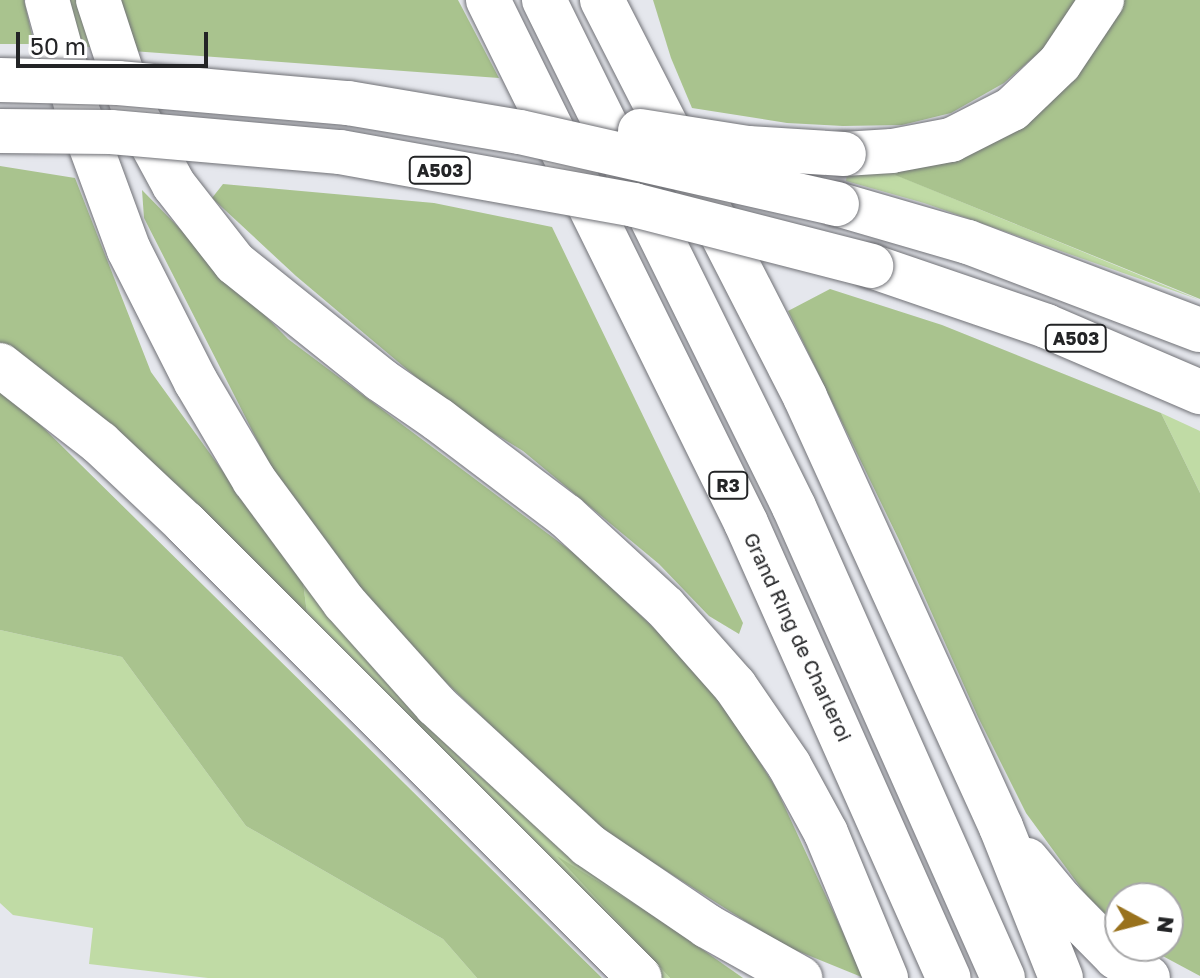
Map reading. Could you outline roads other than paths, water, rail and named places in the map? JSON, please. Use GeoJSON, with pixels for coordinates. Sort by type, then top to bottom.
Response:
{"type":"FeatureCollection","features":[{"type":"Feature","properties":{"kind":"highway"},"geometry":{"type":"LineString","coordinates":[[47,0],[77,109],[129,250],[196,382],[254,480],[344,602],[436,705],[513,780],[588,845],[707,926],[800,978]]}},
{"type":"Feature","properties":{"kind":"highway"},"geometry":{"type":"LineString","coordinates":[[98,0],[135,113],[174,185],[235,263],[381,380],[566,516],[665,607],[735,686],[789,765],[826,833],[886,978]]}},
{"type":"Feature","properties":{"kind":"highway","name":"Grand Ring de Charleroi"},"geometry":{"type":"LineString","coordinates":[[488,0],[746,523],[949,978]]}},
{"type":"Feature","properties":{"kind":"highway","name":"R3"},"geometry":{"type":"LineString","coordinates":[[544,0],[794,507],[1003,978]]}},
{"type":"Feature","properties":{"kind":"highway"},"geometry":{"type":"LineString","coordinates":[[520,132],[560,120],[748,148],[844,154],[892,151],[951,140],[1012,109],[1060,63],[1102,0]]}},
{"type":"Feature","properties":{"kind":"highway"},"geometry":{"type":"LineString","coordinates":[[612,9],[805,397],[1001,827],[1061,978]]}},
{"type":"Feature","properties":{"kind":"highway","name":"A503"},"geometry":{"type":"LineString","coordinates":[[0,80],[118,83],[348,103],[520,132],[837,204],[968,242],[1200,330]]}},
{"type":"Feature","properties":{"kind":"highway","name":"A503"},"geometry":{"type":"LineString","coordinates":[[0,131],[111,132],[340,152],[634,205],[871,266],[1046,326],[1200,392]]}},
{"type":"Feature","properties":{"kind":"highway"},"geometry":{"type":"LineString","coordinates":[[0,365],[100,443],[185,523],[640,978]]}},
{"type":"Feature","properties":{"kind":"highway"},"geometry":{"type":"LineString","coordinates":[[1001,827],[1061,901],[1116,957],[1148,978]]}}]}
